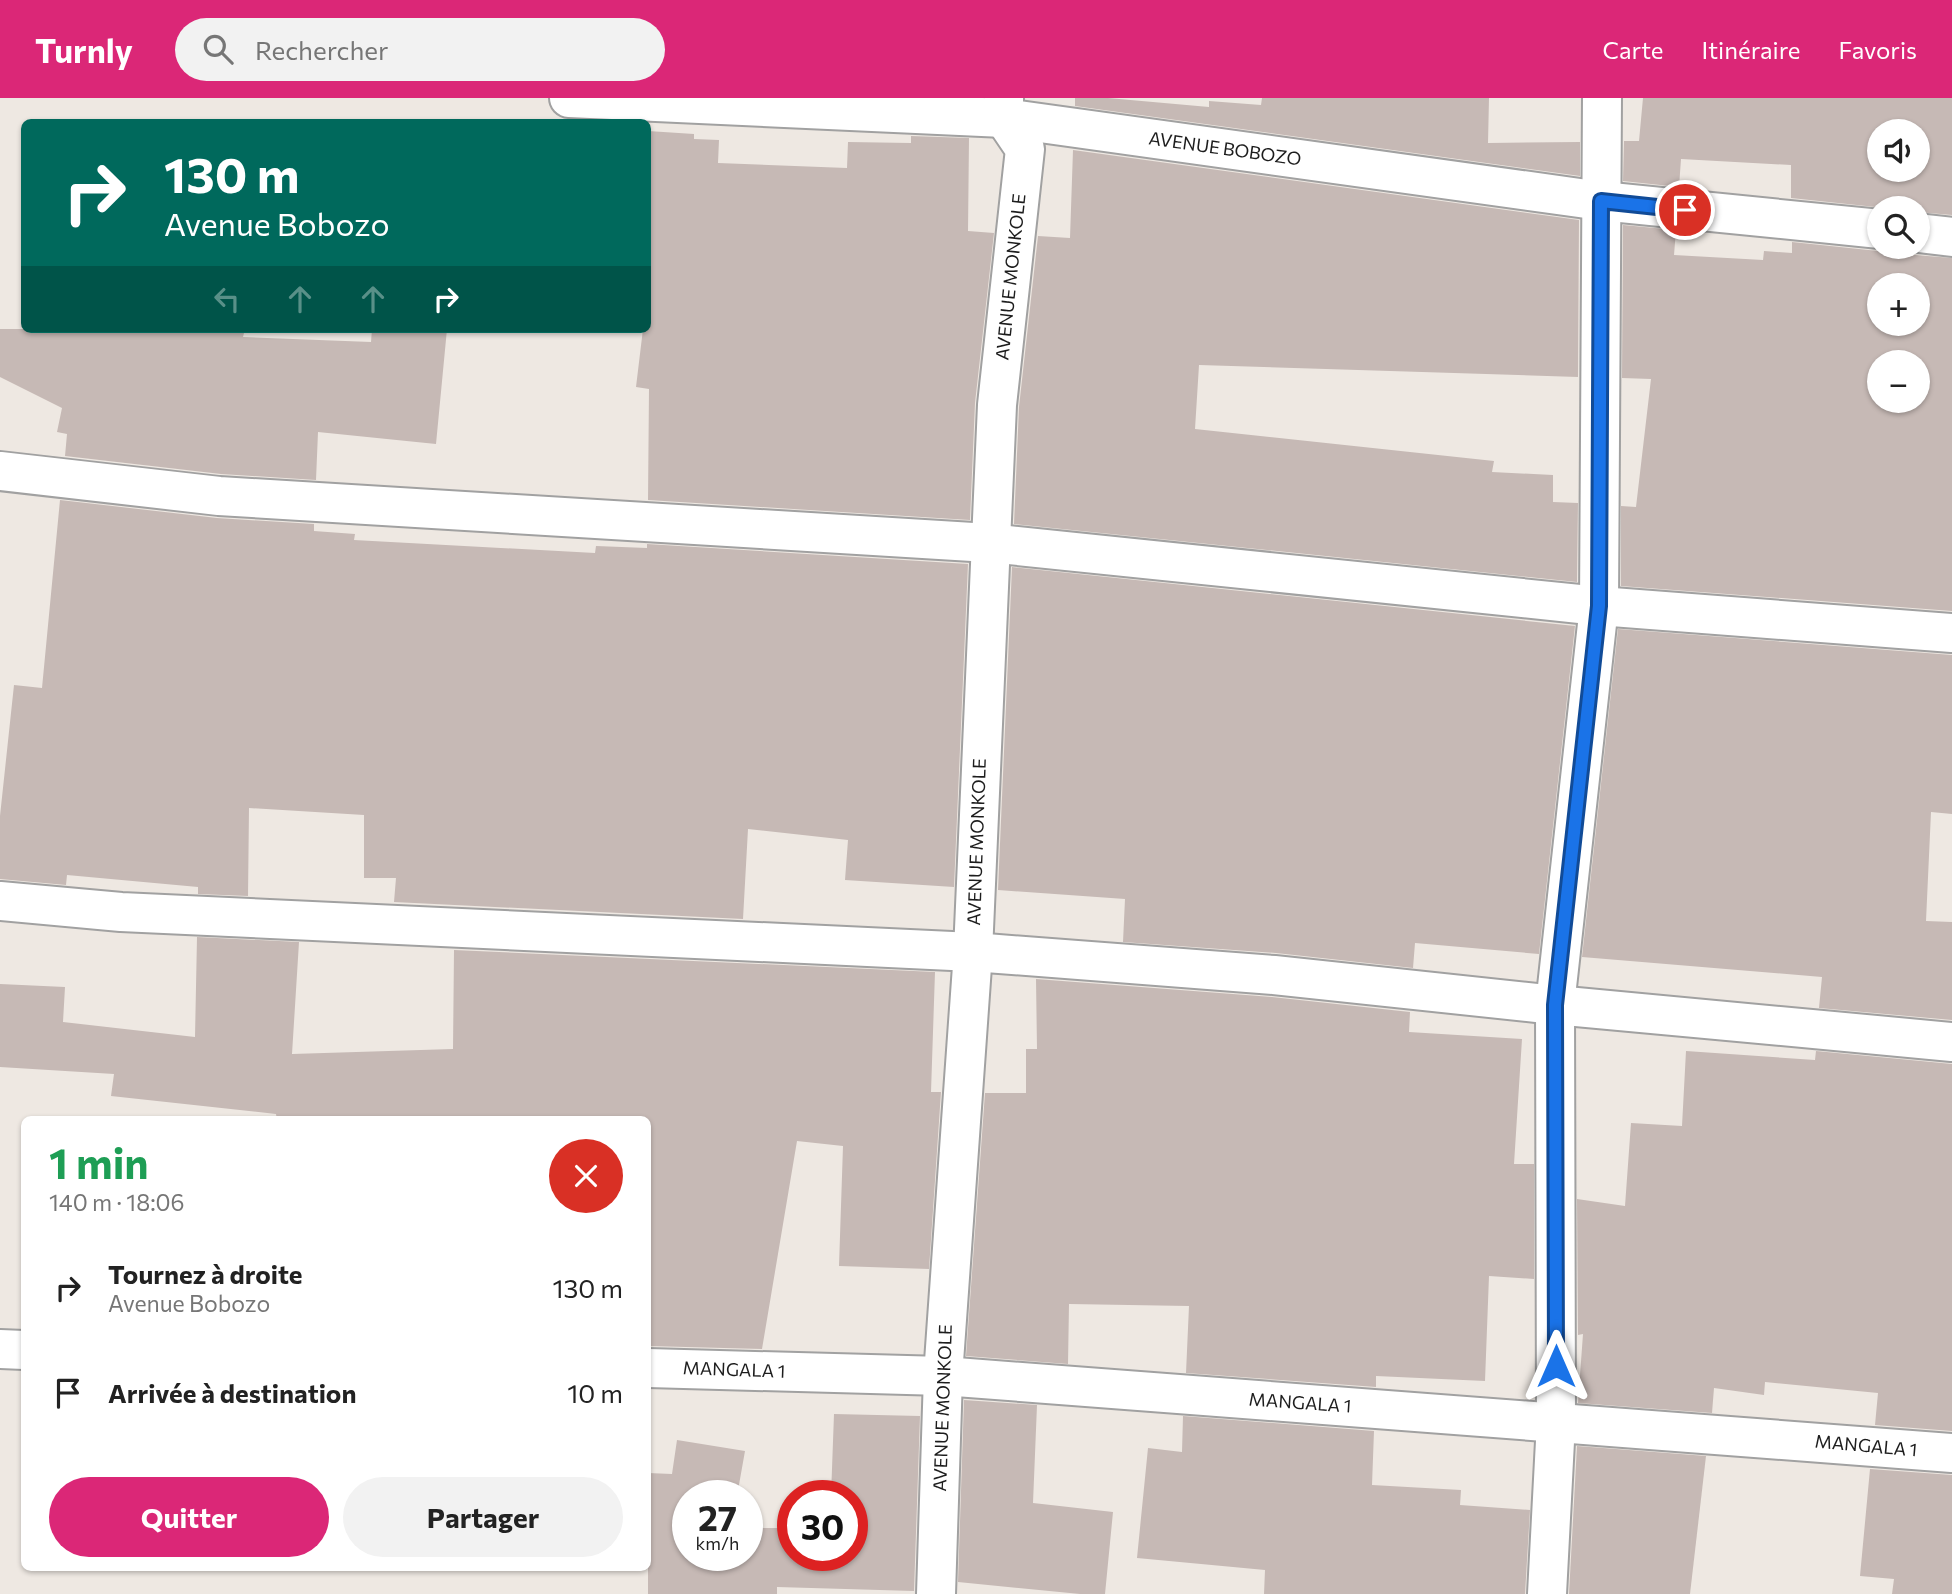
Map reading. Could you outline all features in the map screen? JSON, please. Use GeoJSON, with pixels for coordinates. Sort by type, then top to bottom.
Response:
{"type":"FeatureCollection","features":[{"type":"Feature","properties":{"kind":"street","name":"AVENUE BOBOZO"},"geometry":{"type":"LineString","coordinates":[[569,98],[1004,108],[1601,201],[1867,228]]}},
{"type":"Feature","properties":{"kind":"street"},"geometry":{"type":"LineString","coordinates":[[1547,1594],[1556,1422],[1555,1005],[1599,606],[1602,98]]}},
{"type":"Feature","properties":{"kind":"street","name":"AVENUE MONKOLE"},"geometry":{"type":"LineString","coordinates":[[936,1594],[943,1376],[973,952],[997,405],[1025,149],[1004,108]]}},
{"type":"Feature","properties":{"kind":"street"},"geometry":{"type":"LineString","coordinates":[[1930,234],[1952,237]]}},
{"type":"Feature","properties":{"kind":"street"},"geometry":{"type":"LineString","coordinates":[[0,471],[219,496],[989,543],[1599,606],[1952,633]]}},
{"type":"Feature","properties":{"kind":"street"},"geometry":{"type":"LineString","coordinates":[[0,901],[121,912],[973,952],[1274,975],[1555,1005],[1952,1042]]}},
{"type":"Feature","properties":{"kind":"street"},"geometry":{"type":"LineString","coordinates":[[0,1349],[21,1350]]}},
{"type":"Feature","properties":{"kind":"street","name":"MANGALA 1"},"geometry":{"type":"LineString","coordinates":[[651,1368],[943,1376],[1952,1453]]}},
{"type":"Feature","properties":{"kind":"building"},"geometry":{"type":"Polygon","coordinates":[[[1075,98],[1108,98],[1209,107],[1209,101],[1261,105],[1262,98],[1489,98],[1488,143],[1580,142],[1580,176],[1075,106],[1075,98]]]}},
{"type":"Feature","properties":{"kind":"building"},"geometry":{"type":"Polygon","coordinates":[[[1643,98],[1952,98],[1952,215],[1930,213],[1930,196],[1867,196],[1867,206],[1791,198],[1791,165],[1681,159],[1679,187],[1623,181],[1624,141],[1639,141],[1643,98]]]}},
{"type":"Feature","properties":{"kind":"building"},"geometry":{"type":"Polygon","coordinates":[[[651,131],[694,134],[694,139],[719,140],[718,163],[847,168],[848,142],[911,143],[911,136],[969,138],[968,231],[994,233],[975,403],[970,520],[648,500],[649,389],[636,387],[643,333],[651,333],[651,131]]]}},
{"type":"Feature","properties":{"kind":"building"},"geometry":{"type":"Polygon","coordinates":[[[1073,150],[1579,220],[1578,377],[1199,365],[1195,429],[1494,461],[1492,472],[1553,475],[1553,502],[1578,503],[1577,582],[1014,524],[1019,407],[1038,236],[1070,238],[1073,150]]]}},
{"type":"Feature","properties":{"kind":"building"},"geometry":{"type":"Polygon","coordinates":[[[1623,225],[1676,230],[1674,255],[1763,260],[1764,251],[1792,253],[1792,242],[1867,250],[1867,259],[1952,258],[1952,611],[1621,586],[1621,506],[1636,507],[1651,379],[1622,378],[1623,225]]]}},
{"type":"Feature","properties":{"kind":"building"},"geometry":{"type":"Polygon","coordinates":[[[0,329],[21,329],[21,333],[244,333],[243,337],[371,342],[372,333],[447,333],[436,444],[318,432],[316,480],[221,474],[65,456],[67,434],[57,432],[62,408],[0,377],[0,329]]]}},
{"type":"Feature","properties":{"kind":"building"},"geometry":{"type":"Polygon","coordinates":[[[60,500],[217,518],[314,524],[314,531],[355,534],[354,540],[595,553],[596,546],[647,548],[647,544],[968,564],[954,887],[845,880],[848,840],[748,829],[743,919],[394,902],[396,878],[364,878],[364,815],[249,808],[248,896],[198,894],[198,887],[67,875],[66,885],[0,879],[0,816],[14,685],[42,688],[60,500]]]}},
{"type":"Feature","properties":{"kind":"building"},"geometry":{"type":"Polygon","coordinates":[[[1012,567],[1575,626],[1539,954],[1415,943],[1413,968],[1276,953],[1123,942],[1125,899],[998,890],[1012,567]]]}},
{"type":"Feature","properties":{"kind":"building"},"geometry":{"type":"Polygon","coordinates":[[[1618,629],[1952,655],[1952,814],[1931,812],[1926,921],[1952,922],[1952,1020],[1819,1008],[1822,977],[1582,957],[1618,629]]]}},
{"type":"Feature","properties":{"kind":"building"},"geometry":{"type":"Polygon","coordinates":[[[197,937],[299,942],[292,1054],[453,1049],[454,950],[935,972],[931,1092],[941,1092],[929,1269],[839,1266],[843,1146],[797,1141],[762,1349],[651,1346],[651,1116],[276,1116],[111,1096],[114,1074],[0,1067],[0,984],[65,987],[63,1022],[195,1037],[197,937]]]}},
{"type":"Feature","properties":{"kind":"building"},"geometry":{"type":"Polygon","coordinates":[[[1036,979],[1272,997],[1410,1012],[1409,1032],[1522,1039],[1514,1164],[1534,1164],[1534,1279],[1489,1276],[1485,1381],[1376,1376],[1376,1387],[1186,1373],[1189,1306],[1069,1304],[1068,1364],[966,1356],[985,1093],[1026,1093],[1026,1049],[1037,1049],[1036,979]]]}},
{"type":"Feature","properties":{"kind":"building"},"geometry":{"type":"Polygon","coordinates":[[[1686,1051],[1815,1060],[1816,1051],[1952,1064],[1952,1431],[1875,1425],[1878,1393],[1765,1382],[1764,1395],[1714,1388],[1712,1413],[1578,1403],[1583,1334],[1578,1335],[1577,1199],[1625,1206],[1631,1123],[1682,1126],[1686,1051]]]}},
{"type":"Feature","properties":{"kind":"building"},"geometry":{"type":"Polygon","coordinates":[[[964,1400],[1037,1405],[1033,1503],[1113,1512],[1105,1594],[958,1582],[964,1400]]]}},
{"type":"Feature","properties":{"kind":"building"},"geometry":{"type":"Polygon","coordinates":[[[834,1414],[920,1416],[914,1591],[777,1587],[777,1594],[648,1594],[648,1571],[651,1571],[651,1473],[672,1474],[677,1440],[745,1451],[740,1480],[672,1480],[672,1571],[763,1571],[763,1528],[777,1528],[777,1571],[868,1571],[868,1480],[832,1480],[834,1414]]]}},
{"type":"Feature","properties":{"kind":"building"},"geometry":{"type":"Polygon","coordinates":[[[1183,1416],[1374,1431],[1372,1485],[1461,1490],[1460,1505],[1530,1510],[1525,1594],[1264,1594],[1265,1570],[1137,1558],[1148,1448],[1182,1452],[1183,1416]]]}},
{"type":"Feature","properties":{"kind":"building"},"geometry":{"type":"Polygon","coordinates":[[[1577,1446],[1706,1456],[1690,1594],[1569,1594],[1577,1446]]]}},
{"type":"Feature","properties":{"kind":"building"},"geometry":{"type":"Polygon","coordinates":[[[1870,1469],[1952,1475],[1952,1594],[1892,1594],[1894,1579],[1860,1576],[1870,1469]]]}},
{"type":"Feature","properties":{"kind":"route"},"geometry":{"type":"LineString","coordinates":[[1556,1366],[1555,1005],[1599,606],[1601,201],[1685,210]]}}]}
